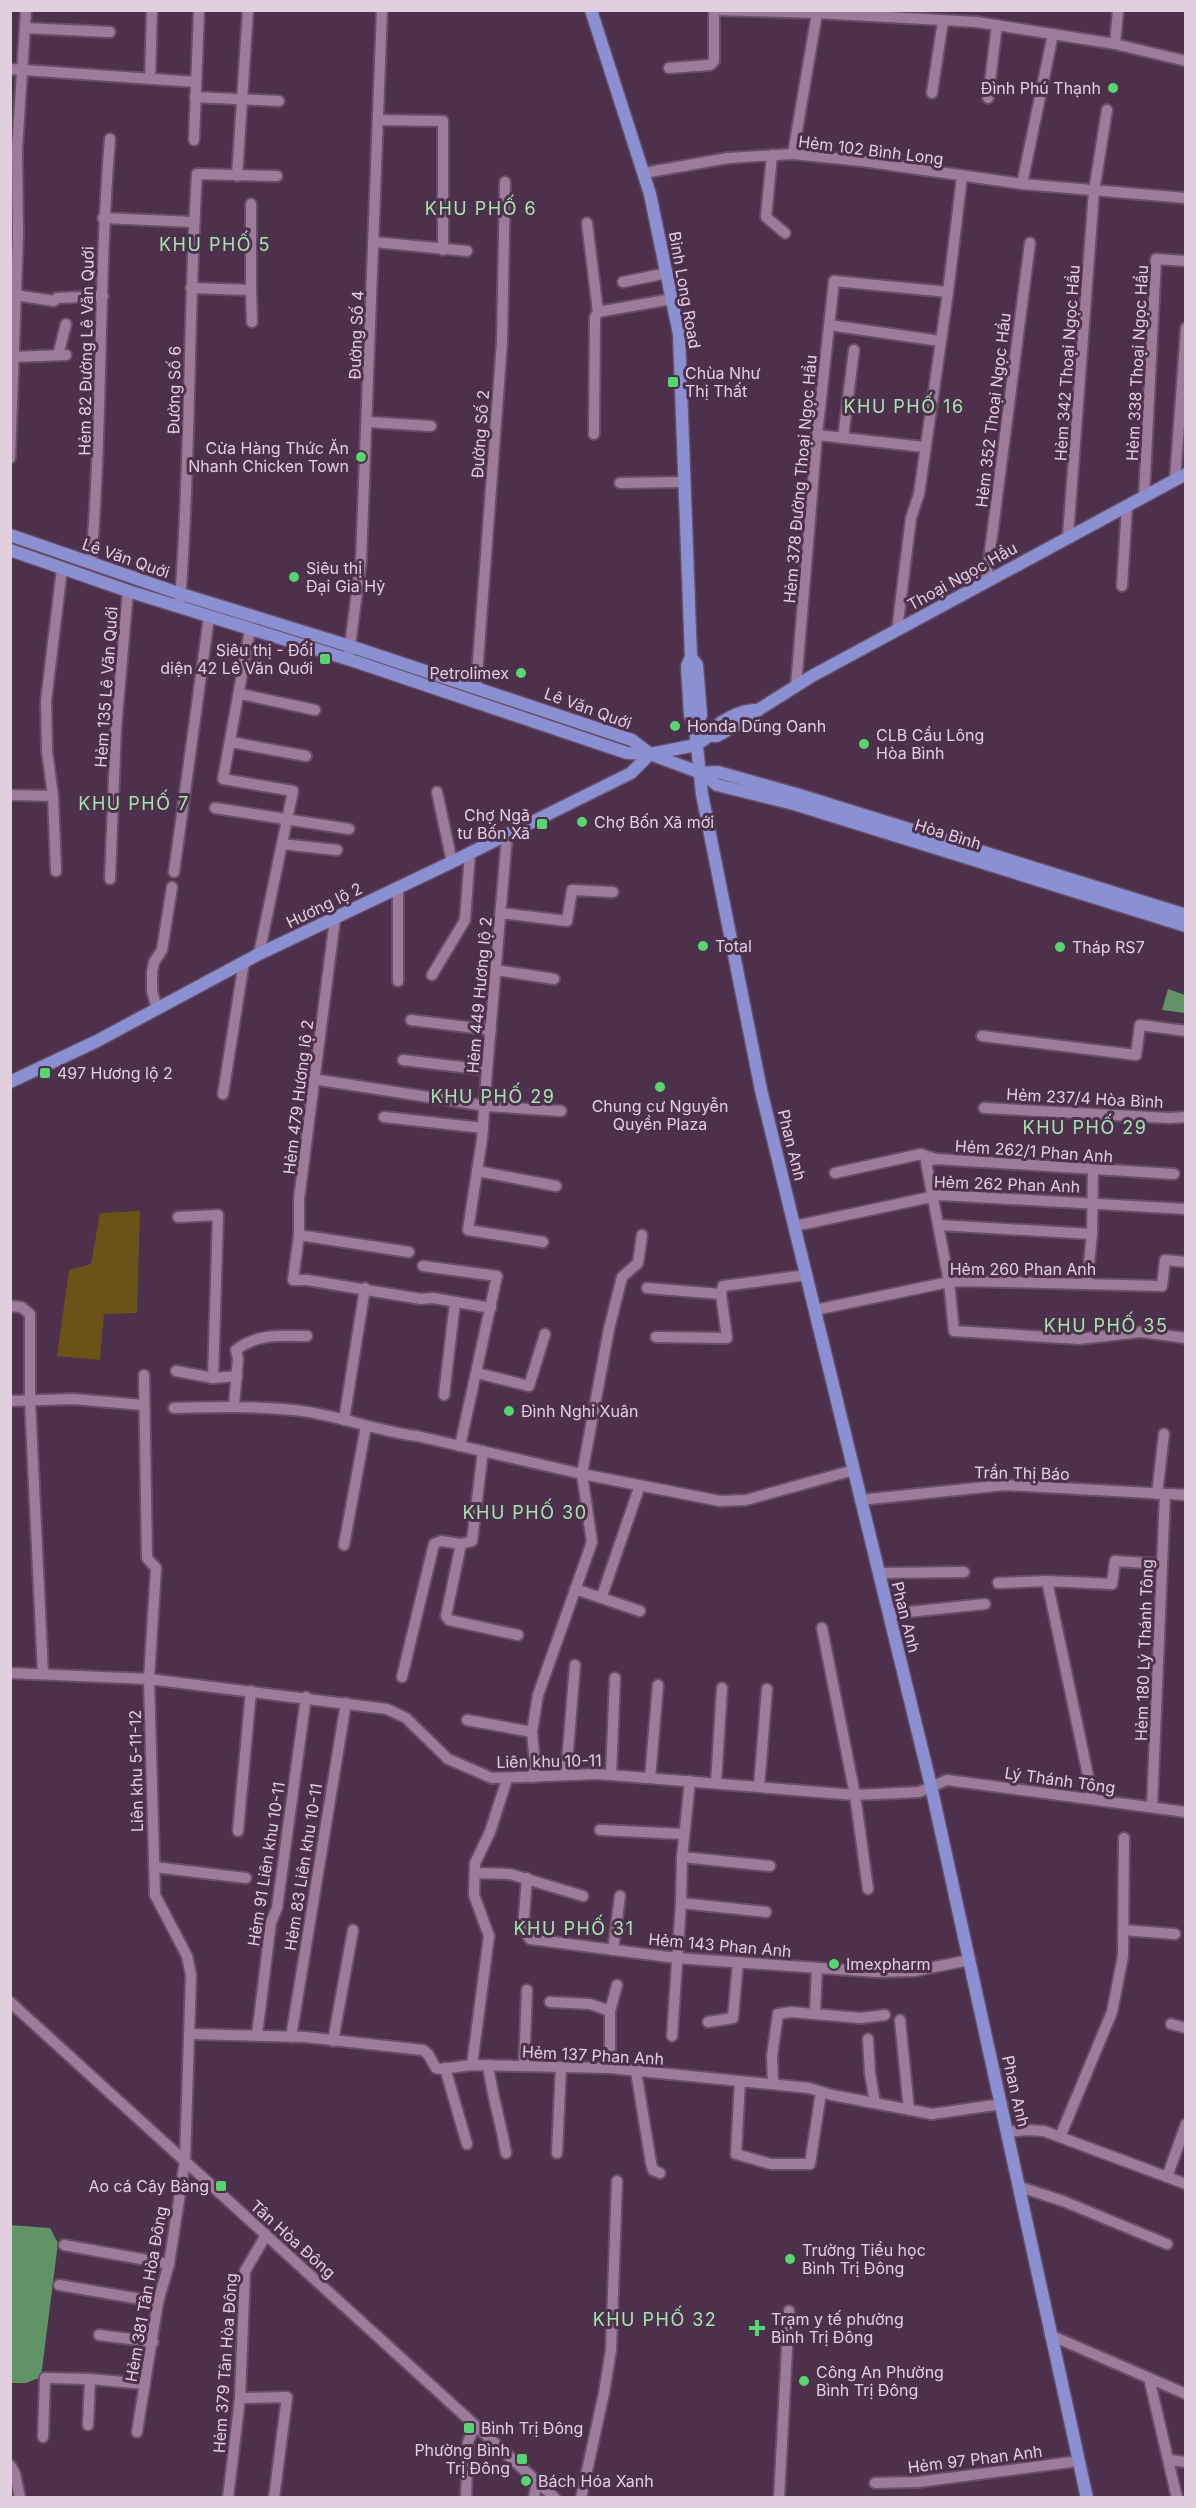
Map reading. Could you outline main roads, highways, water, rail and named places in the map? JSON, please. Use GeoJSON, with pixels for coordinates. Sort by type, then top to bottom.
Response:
{"type":"FeatureCollection","features":[{"type":"Feature","properties":{"kind":"main road","name":"Binh Long Road"},"geometry":{"type":"LineString","coordinates":[[591,10],[644,173],[679,334],[691,657],[687,666],[687,676],[690,715],[695,727],[696,745]]}},
{"type":"Feature","properties":{"kind":"main road","name":"Thoại Ngọc Hầu"},"geometry":{"type":"LineString","coordinates":[[650,754],[696,745],[709,736],[717,736],[753,716],[758,710],[796,686],[1180,477]]}},
{"type":"Feature","properties":{"kind":"main road","name":"Lê Văn Quới"},"geometry":{"type":"LineString","coordinates":[[10,535],[181,594],[351,646],[632,740],[650,754]]}},
{"type":"Feature","properties":{"kind":"main road","name":"Lê Văn Quới"},"geometry":{"type":"LineString","coordinates":[[10,550],[208,617],[348,659],[627,753],[650,754]]}},
{"type":"Feature","properties":{"kind":"main road","name":"Phan Anh"},"geometry":{"type":"LineString","coordinates":[[696,745],[702,794],[761,1090],[931,1786],[1087,2498]]}},
{"type":"Feature","properties":{"kind":"main road","name":"Hòa Bình"},"geometry":{"type":"LineString","coordinates":[[650,754],[701,773],[717,784],[1185,915]]}},
{"type":"Feature","properties":{"kind":"main road","name":"Hương lộ 2"},"geometry":{"type":"LineString","coordinates":[[10,1082],[97,1041],[259,954],[507,836],[631,773],[650,754]]}},
{"type":"Feature","properties":{"kind":"main road","name":"Hòa Bình"},"geometry":{"type":"LineString","coordinates":[[1055,880],[1185,926]]}},
{"type":"Feature","properties":{"kind":"place","name":"Đình Phú Thạnh"},"geometry":{"type":"Point","coordinates":[1113,88]}},
{"type":"Feature","properties":{"kind":"place","name":"Chùa Như Thị Thất"},"geometry":{"type":"Point","coordinates":[673,382]}},
{"type":"Feature","properties":{"kind":"place","name":"Cửa Hàng Thức Ăn Nhanh Chicken Town"},"geometry":{"type":"Point","coordinates":[361,457]}},
{"type":"Feature","properties":{"kind":"place","name":"Siêu thị Đại Gia Hỷ"},"geometry":{"type":"Point","coordinates":[294,577]}},
{"type":"Feature","properties":{"kind":"place","name":"Siêu thị - Đối diện 42 Lê Văn Quới"},"geometry":{"type":"Point","coordinates":[325,659]}},
{"type":"Feature","properties":{"kind":"place","name":"Petrolimex"},"geometry":{"type":"Point","coordinates":[521,673]}},
{"type":"Feature","properties":{"kind":"place","name":"Honda Dũng Oanh"},"geometry":{"type":"Point","coordinates":[675,726]}},
{"type":"Feature","properties":{"kind":"place","name":"CLB Cầu Lông Hòa Bình"},"geometry":{"type":"Point","coordinates":[864,744]}},
{"type":"Feature","properties":{"kind":"place","name":"Chợ Bốn Xã mới"},"geometry":{"type":"Point","coordinates":[582,822]}},
{"type":"Feature","properties":{"kind":"place","name":"Chợ Ngã tư Bốn Xã"},"geometry":{"type":"Point","coordinates":[542,824]}},
{"type":"Feature","properties":{"kind":"place","name":"Total"},"geometry":{"type":"Point","coordinates":[703,946]}},
{"type":"Feature","properties":{"kind":"place","name":"Tháp RS7"},"geometry":{"type":"Point","coordinates":[1060,947]}},
{"type":"Feature","properties":{"kind":"place","name":"497 Hương lộ 2"},"geometry":{"type":"Point","coordinates":[45,1073]}},
{"type":"Feature","properties":{"kind":"place","name":"Chung cư Nguyễn Quyền Plaza"},"geometry":{"type":"Point","coordinates":[660,1087]}},
{"type":"Feature","properties":{"kind":"place","name":"Đình Nghi Xuân"},"geometry":{"type":"Point","coordinates":[509,1411]}},
{"type":"Feature","properties":{"kind":"place","name":"Imexpharm"},"geometry":{"type":"Point","coordinates":[834,1964]}},
{"type":"Feature","properties":{"kind":"place","name":"Ao cá Cây Bàng"},"geometry":{"type":"Point","coordinates":[221,2186]}},
{"type":"Feature","properties":{"kind":"place","name":"Trường Tiểu học Bình Trị Đông"},"geometry":{"type":"Point","coordinates":[790,2259]}},
{"type":"Feature","properties":{"kind":"place","name":"Trạm y tế phường Bình Trị Đông"},"geometry":{"type":"Point","coordinates":[757,2328]}},
{"type":"Feature","properties":{"kind":"place","name":"Công An Phường Bình Trị Đông"},"geometry":{"type":"Point","coordinates":[804,2381]}},
{"type":"Feature","properties":{"kind":"place","name":"Bình Trị Đông"},"geometry":{"type":"Point","coordinates":[469,2428]}},
{"type":"Feature","properties":{"kind":"place","name":"Phường Bình Trị Đông"},"geometry":{"type":"Point","coordinates":[522,2459]}},
{"type":"Feature","properties":{"kind":"place","name":"Bách Hóa Xanh"},"geometry":{"type":"Point","coordinates":[526,2481]}},
{"type":"Feature","properties":{"kind":"district","name":"KHU PHỐ 6"},"geometry":{"type":"Point","coordinates":[481,208]}},
{"type":"Feature","properties":{"kind":"district","name":"KHU PHỐ 5"},"geometry":{"type":"Point","coordinates":[215,244]}},
{"type":"Feature","properties":{"kind":"district","name":"KHU PHỐ 16"},"geometry":{"type":"Point","coordinates":[904,406]}},
{"type":"Feature","properties":{"kind":"district","name":"KHU PHỐ 7"},"geometry":{"type":"Point","coordinates":[134,803]}},
{"type":"Feature","properties":{"kind":"district","name":"KHU PHỐ 29"},"geometry":{"type":"Point","coordinates":[493,1096]}},
{"type":"Feature","properties":{"kind":"district","name":"KHU PHỐ 29"},"geometry":{"type":"Point","coordinates":[1085,1127]}},
{"type":"Feature","properties":{"kind":"district","name":"KHU PHỐ 35"},"geometry":{"type":"Point","coordinates":[1106,1325]}},
{"type":"Feature","properties":{"kind":"district","name":"KHU PHỐ 30"},"geometry":{"type":"Point","coordinates":[525,1512]}},
{"type":"Feature","properties":{"kind":"district","name":"KHU PHỐ 31"},"geometry":{"type":"Point","coordinates":[574,1928]}},
{"type":"Feature","properties":{"kind":"district","name":"KHU PHỐ 32"},"geometry":{"type":"Point","coordinates":[655,2319]}}]}
